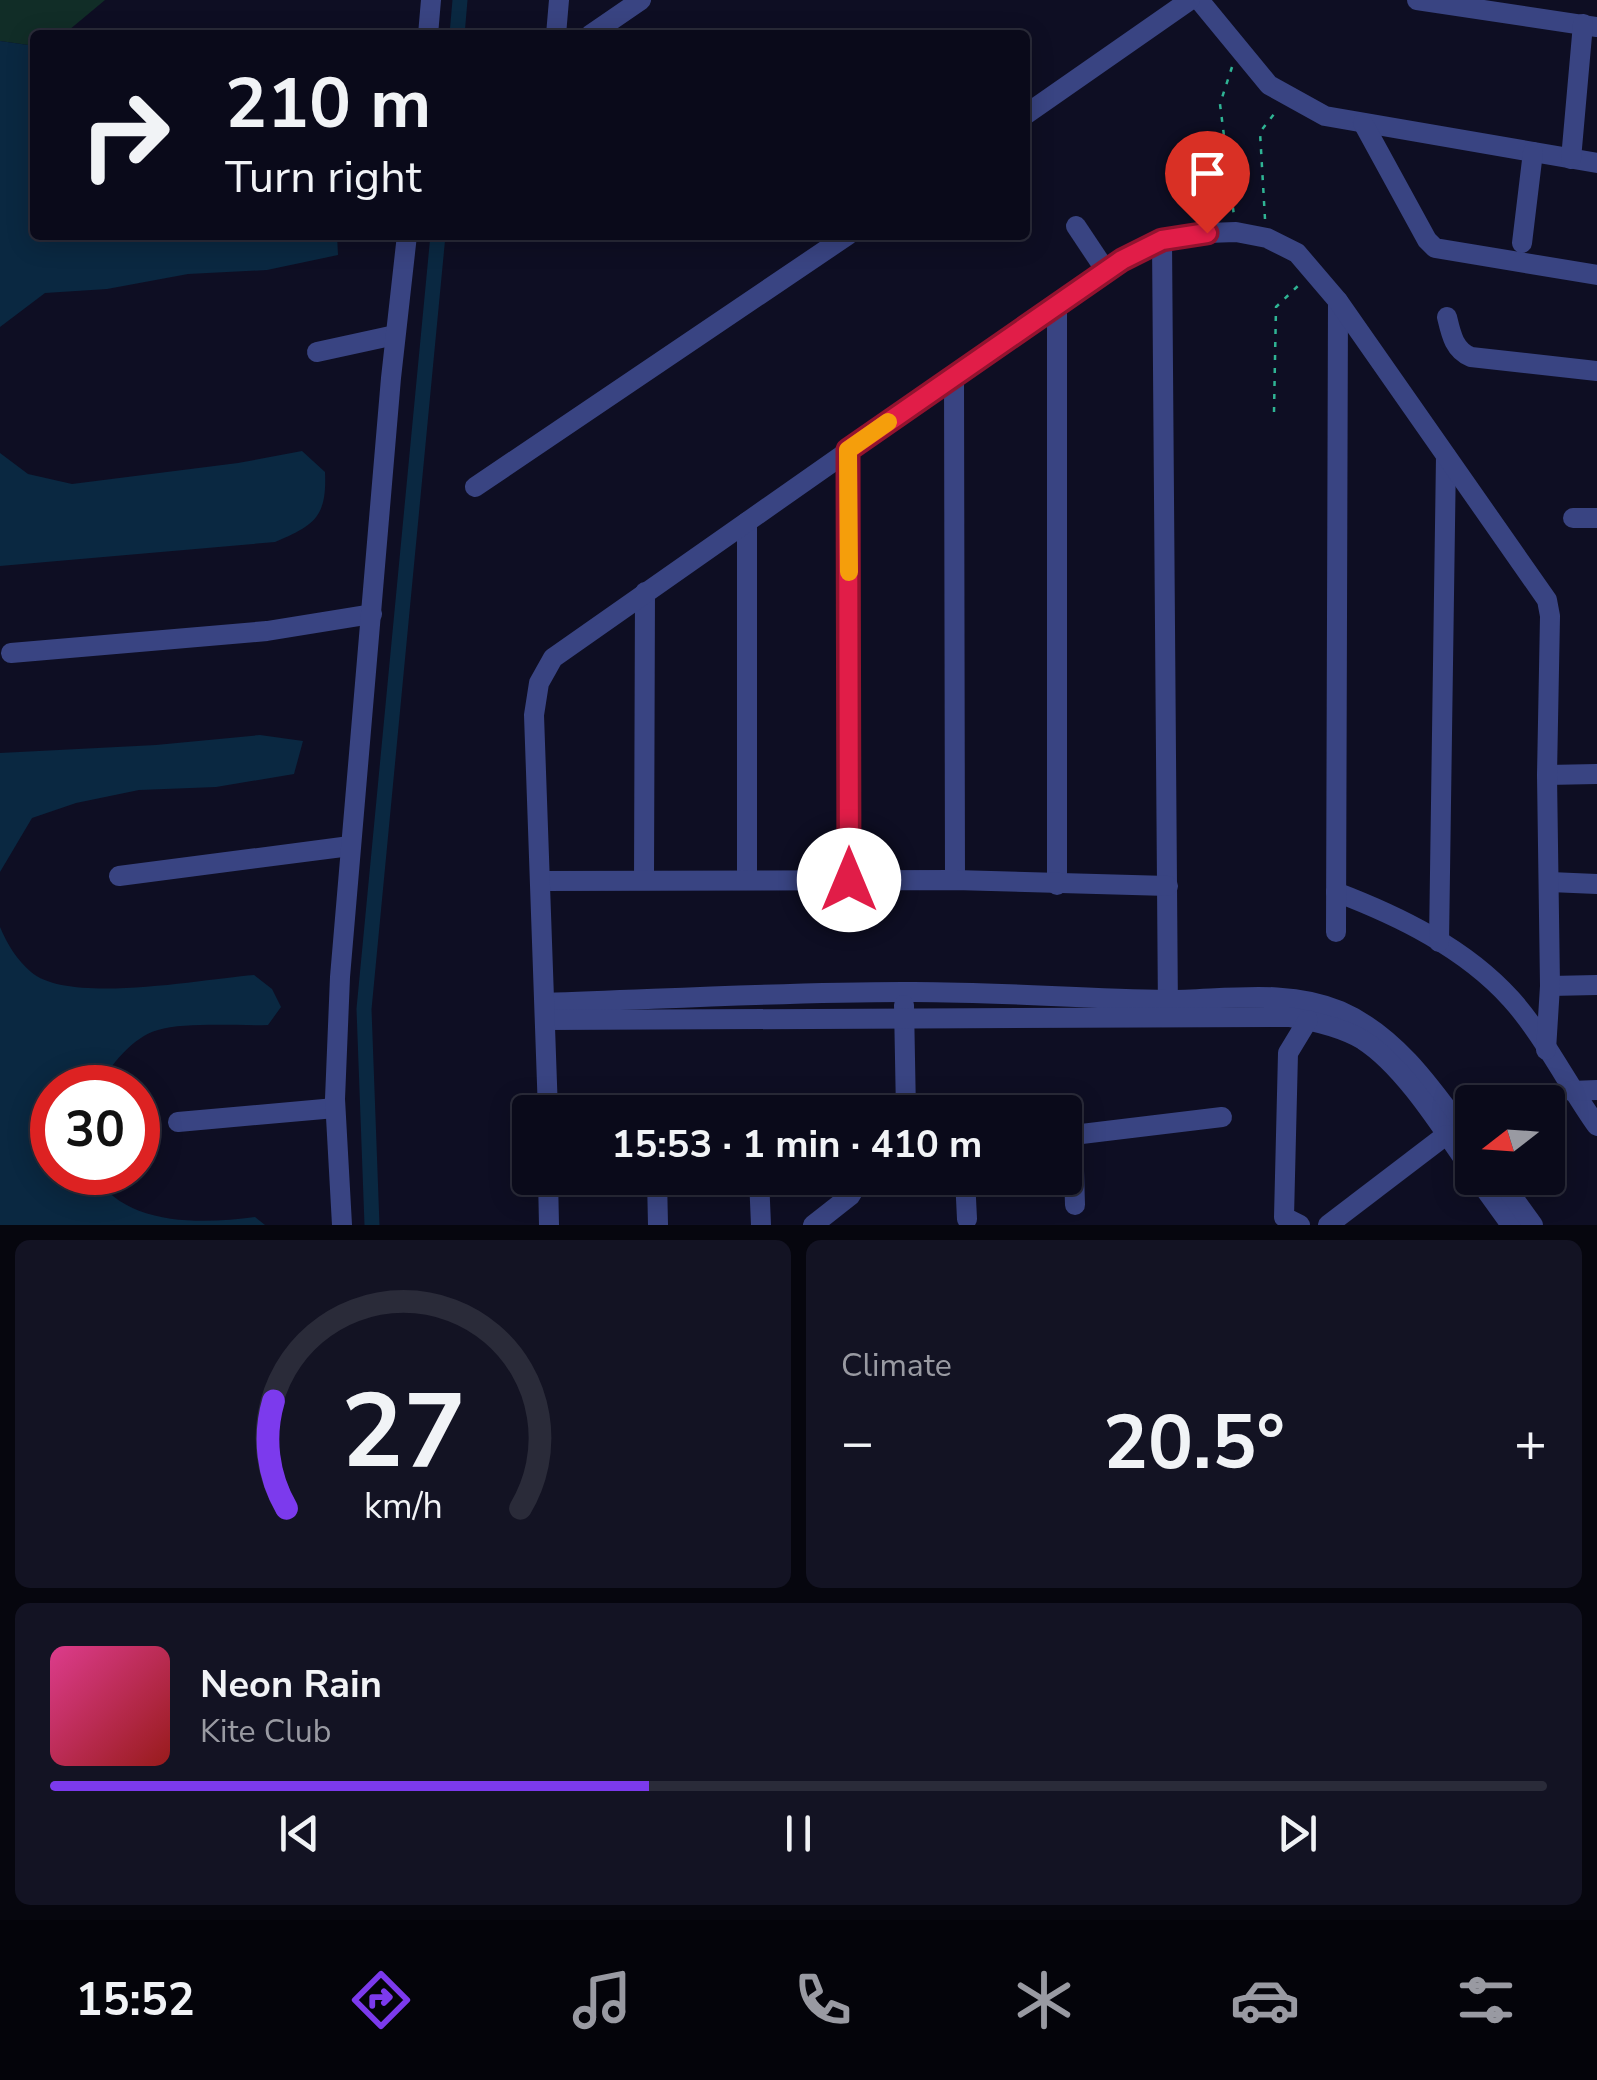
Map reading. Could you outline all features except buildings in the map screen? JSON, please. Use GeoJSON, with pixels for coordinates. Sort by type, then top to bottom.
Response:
{"type":"FeatureCollection","features":[{"type":"Feature","properties":{"kind":"street"},"geometry":{"type":"LineString","coordinates":[[428,30],[431,0]]}},
{"type":"Feature","properties":{"kind":"street"},"geometry":{"type":"LineString","coordinates":[[556,30],[559,0]]}},
{"type":"Feature","properties":{"kind":"street"},"geometry":{"type":"LineString","coordinates":[[597,30],[641,0]]}},
{"type":"Feature","properties":{"kind":"street"},"geometry":{"type":"LineString","coordinates":[[1030,112],[1190,0]]}},
{"type":"Feature","properties":{"kind":"street"},"geometry":{"type":"LineString","coordinates":[[1199,0],[1269,85],[1325,116],[1597,163]]}},
{"type":"Feature","properties":{"kind":"street"},"geometry":{"type":"LineString","coordinates":[[1417,0],[1590,26],[1570,159]]}},
{"type":"Feature","properties":{"kind":"street"},"geometry":{"type":"LineString","coordinates":[[1363,123],[1435,248],[1597,275]]}},
{"type":"Feature","properties":{"kind":"street"},"geometry":{"type":"LineString","coordinates":[[1522,243],[1534,152]]}},
{"type":"Feature","properties":{"kind":"street"},"geometry":{"type":"LineString","coordinates":[[1076,226],[1106,271]]}},
{"type":"Feature","properties":{"kind":"street"},"geometry":{"type":"LineString","coordinates":[[548,1095],[534,716],[539,683],[553,658],[1106,271],[1162,240],[1236,232],[1266,238],[1297,253],[1338,302],[1547,600],[1550,986],[1546,1050]]}},
{"type":"Feature","properties":{"kind":"street"},"geometry":{"type":"LineString","coordinates":[[342,1225],[335,1062],[350,846],[406,240]]}},
{"type":"Feature","properties":{"kind":"street"},"geometry":{"type":"LineString","coordinates":[[476,487],[841,240]]}},
{"type":"Feature","properties":{"kind":"street"},"geometry":{"type":"LineString","coordinates":[[1162,240],[1169,1000]]}},
{"type":"Feature","properties":{"kind":"street"},"geometry":{"type":"LineString","coordinates":[[1336,932],[1338,302]]}},
{"type":"Feature","properties":{"kind":"street"},"geometry":{"type":"LineString","coordinates":[[1057,306],[1057,885]]}},
{"type":"Feature","properties":{"kind":"street"},"geometry":{"type":"LineString","coordinates":[[1447,317],[1452,339],[1461,354],[1471,358],[1597,371]]}},
{"type":"Feature","properties":{"kind":"street"},"geometry":{"type":"LineString","coordinates":[[317,352],[395,335]]}},
{"type":"Feature","properties":{"kind":"street"},"geometry":{"type":"LineString","coordinates":[[954,377],[955,880]]}},
{"type":"Feature","properties":{"kind":"street"},"geometry":{"type":"LineString","coordinates":[[848,450],[849,880]]}},
{"type":"Feature","properties":{"kind":"street"},"geometry":{"type":"LineString","coordinates":[[1439,942],[1446,456]]}},
{"type":"Feature","properties":{"kind":"street"},"geometry":{"type":"LineString","coordinates":[[1574,518],[1597,518]]}},
{"type":"Feature","properties":{"kind":"street"},"geometry":{"type":"LineString","coordinates":[[747,522],[747,880]]}},
{"type":"Feature","properties":{"kind":"street"},"geometry":{"type":"LineString","coordinates":[[644,592],[644,880]]}},
{"type":"Feature","properties":{"kind":"street"},"geometry":{"type":"LineString","coordinates":[[12,652],[266,631],[372,614]]}},
{"type":"Feature","properties":{"kind":"street"},"geometry":{"type":"LineString","coordinates":[[1547,775],[1597,774]]}},
{"type":"Feature","properties":{"kind":"street"},"geometry":{"type":"LineString","coordinates":[[119,876],[350,846]]}},
{"type":"Feature","properties":{"kind":"street"},"geometry":{"type":"LineString","coordinates":[[540,881],[955,880],[1168,886]]}},
{"type":"Feature","properties":{"kind":"street"},"geometry":{"type":"LineString","coordinates":[[1550,882],[1597,884]]}},
{"type":"Feature","properties":{"kind":"street"},"geometry":{"type":"LineString","coordinates":[[1336,892],[1392,915],[1466,958],[1512,1000],[1597,1126]]}},
{"type":"Feature","properties":{"kind":"street"},"geometry":{"type":"LineString","coordinates":[[1550,986],[1597,984]]}},
{"type":"Feature","properties":{"kind":"street"},"geometry":{"type":"LineString","coordinates":[[546,1011],[904,992],[1169,1000],[1289,1016],[1364,1041],[1414,1090],[1455,1147]]}},
{"type":"Feature","properties":{"kind":"street"},"geometry":{"type":"LineString","coordinates":[[904,992],[906,1095]]}},
{"type":"Feature","properties":{"kind":"street"},"geometry":{"type":"LineString","coordinates":[[546,1011],[904,1016],[1263,997],[1318,1004],[1372,1029],[1420,1072],[1455,1120]]}},
{"type":"Feature","properties":{"kind":"street"},"geometry":{"type":"LineString","coordinates":[[1300,1225],[1284,1217],[1286,1083],[1288,1052],[1308,1020]]}},
{"type":"Feature","properties":{"kind":"street"},"geometry":{"type":"LineString","coordinates":[[1571,1091],[1597,1090]]}},
{"type":"Feature","properties":{"kind":"street"},"geometry":{"type":"LineString","coordinates":[[178,1122],[335,1108]]}},
{"type":"Feature","properties":{"kind":"street"},"geometry":{"type":"LineString","coordinates":[[1082,1134],[1222,1117]]}},
{"type":"Feature","properties":{"kind":"street"},"geometry":{"type":"LineString","coordinates":[[1328,1225],[1446,1135]]}},
{"type":"Feature","properties":{"kind":"street"},"geometry":{"type":"LineString","coordinates":[[548,1195],[548,1225]]}},
{"type":"Feature","properties":{"kind":"street"},"geometry":{"type":"LineString","coordinates":[[657,1195],[658,1225]]}},
{"type":"Feature","properties":{"kind":"street"},"geometry":{"type":"LineString","coordinates":[[760,1195],[762,1225]]}},
{"type":"Feature","properties":{"kind":"street"},"geometry":{"type":"LineString","coordinates":[[812,1225],[851,1195]]}},
{"type":"Feature","properties":{"kind":"street"},"geometry":{"type":"LineString","coordinates":[[966,1195],[967,1219]]}},
{"type":"Feature","properties":{"kind":"street"},"geometry":{"type":"LineString","coordinates":[[1074,1195],[1075,1205]]}},
{"type":"Feature","properties":{"kind":"street"},"geometry":{"type":"LineString","coordinates":[[1509,1211],[1532,1225]]}},
{"type":"Feature","properties":{"kind":"path"},"geometry":{"type":"LineString","coordinates":[[1236,232],[1220,104],[1237,49]]}},
{"type":"Feature","properties":{"kind":"path"},"geometry":{"type":"LineString","coordinates":[[1266,238],[1260,132],[1289,96]]}},
{"type":"Feature","properties":{"kind":"path"},"geometry":{"type":"LineString","coordinates":[[1274,412],[1276,307],[1312,271]]}},
{"type":"Feature","properties":{"kind":"green space"},"geometry":{"type":"Polygon","coordinates":[[[0,0],[105,0],[69,30],[30,30],[30,45],[0,41],[0,0]]]}},
{"type":"Feature","properties":{"kind":"water"},"geometry":{"type":"Polygon","coordinates":[[[0,41],[30,45],[30,240],[337,240],[338,255],[267,270],[188,274],[107,289],[45,293],[0,327],[0,41]]]}},
{"type":"Feature","properties":{"kind":"water"},"geometry":{"type":"Polygon","coordinates":[[[302,451],[325,472],[324,500],[309,524],[275,542],[0,566],[0,453],[28,474],[72,484],[302,451]]]}},
{"type":"Feature","properties":{"kind":"water"},"geometry":{"type":"Polygon","coordinates":[[[260,735],[303,741],[294,774],[216,787],[139,790],[76,803],[32,818],[0,872],[0,753],[260,735]]]}},
{"type":"Feature","properties":{"kind":"water"},"geometry":{"type":"Polygon","coordinates":[[[0,927],[21,962],[49,982],[105,989],[254,975],[272,989],[281,1007],[268,1025],[197,1025],[158,1030],[131,1046],[114,1065],[30,1065],[30,1195],[113,1195],[142,1212],[164,1218],[210,1221],[255,1217],[265,1225],[0,1225],[0,927]]]}},
{"type":"Feature","properties":{"kind":"waterway"},"geometry":{"type":"LineString","coordinates":[[457,30],[460,0]]}},
{"type":"Feature","properties":{"kind":"waterway"},"geometry":{"type":"LineString","coordinates":[[372,1225],[364,1009],[438,240]]}},
{"type":"Feature","properties":{"kind":"slow traffic"},"geometry":{"type":"LineString","coordinates":[[849,572],[848,450],[888,422]]}},
{"type":"Feature","properties":{"kind":"route"},"geometry":{"type":"LineString","coordinates":[[849,880],[848,450],[1122,260],[1162,240],[1207,233]]}}]}
